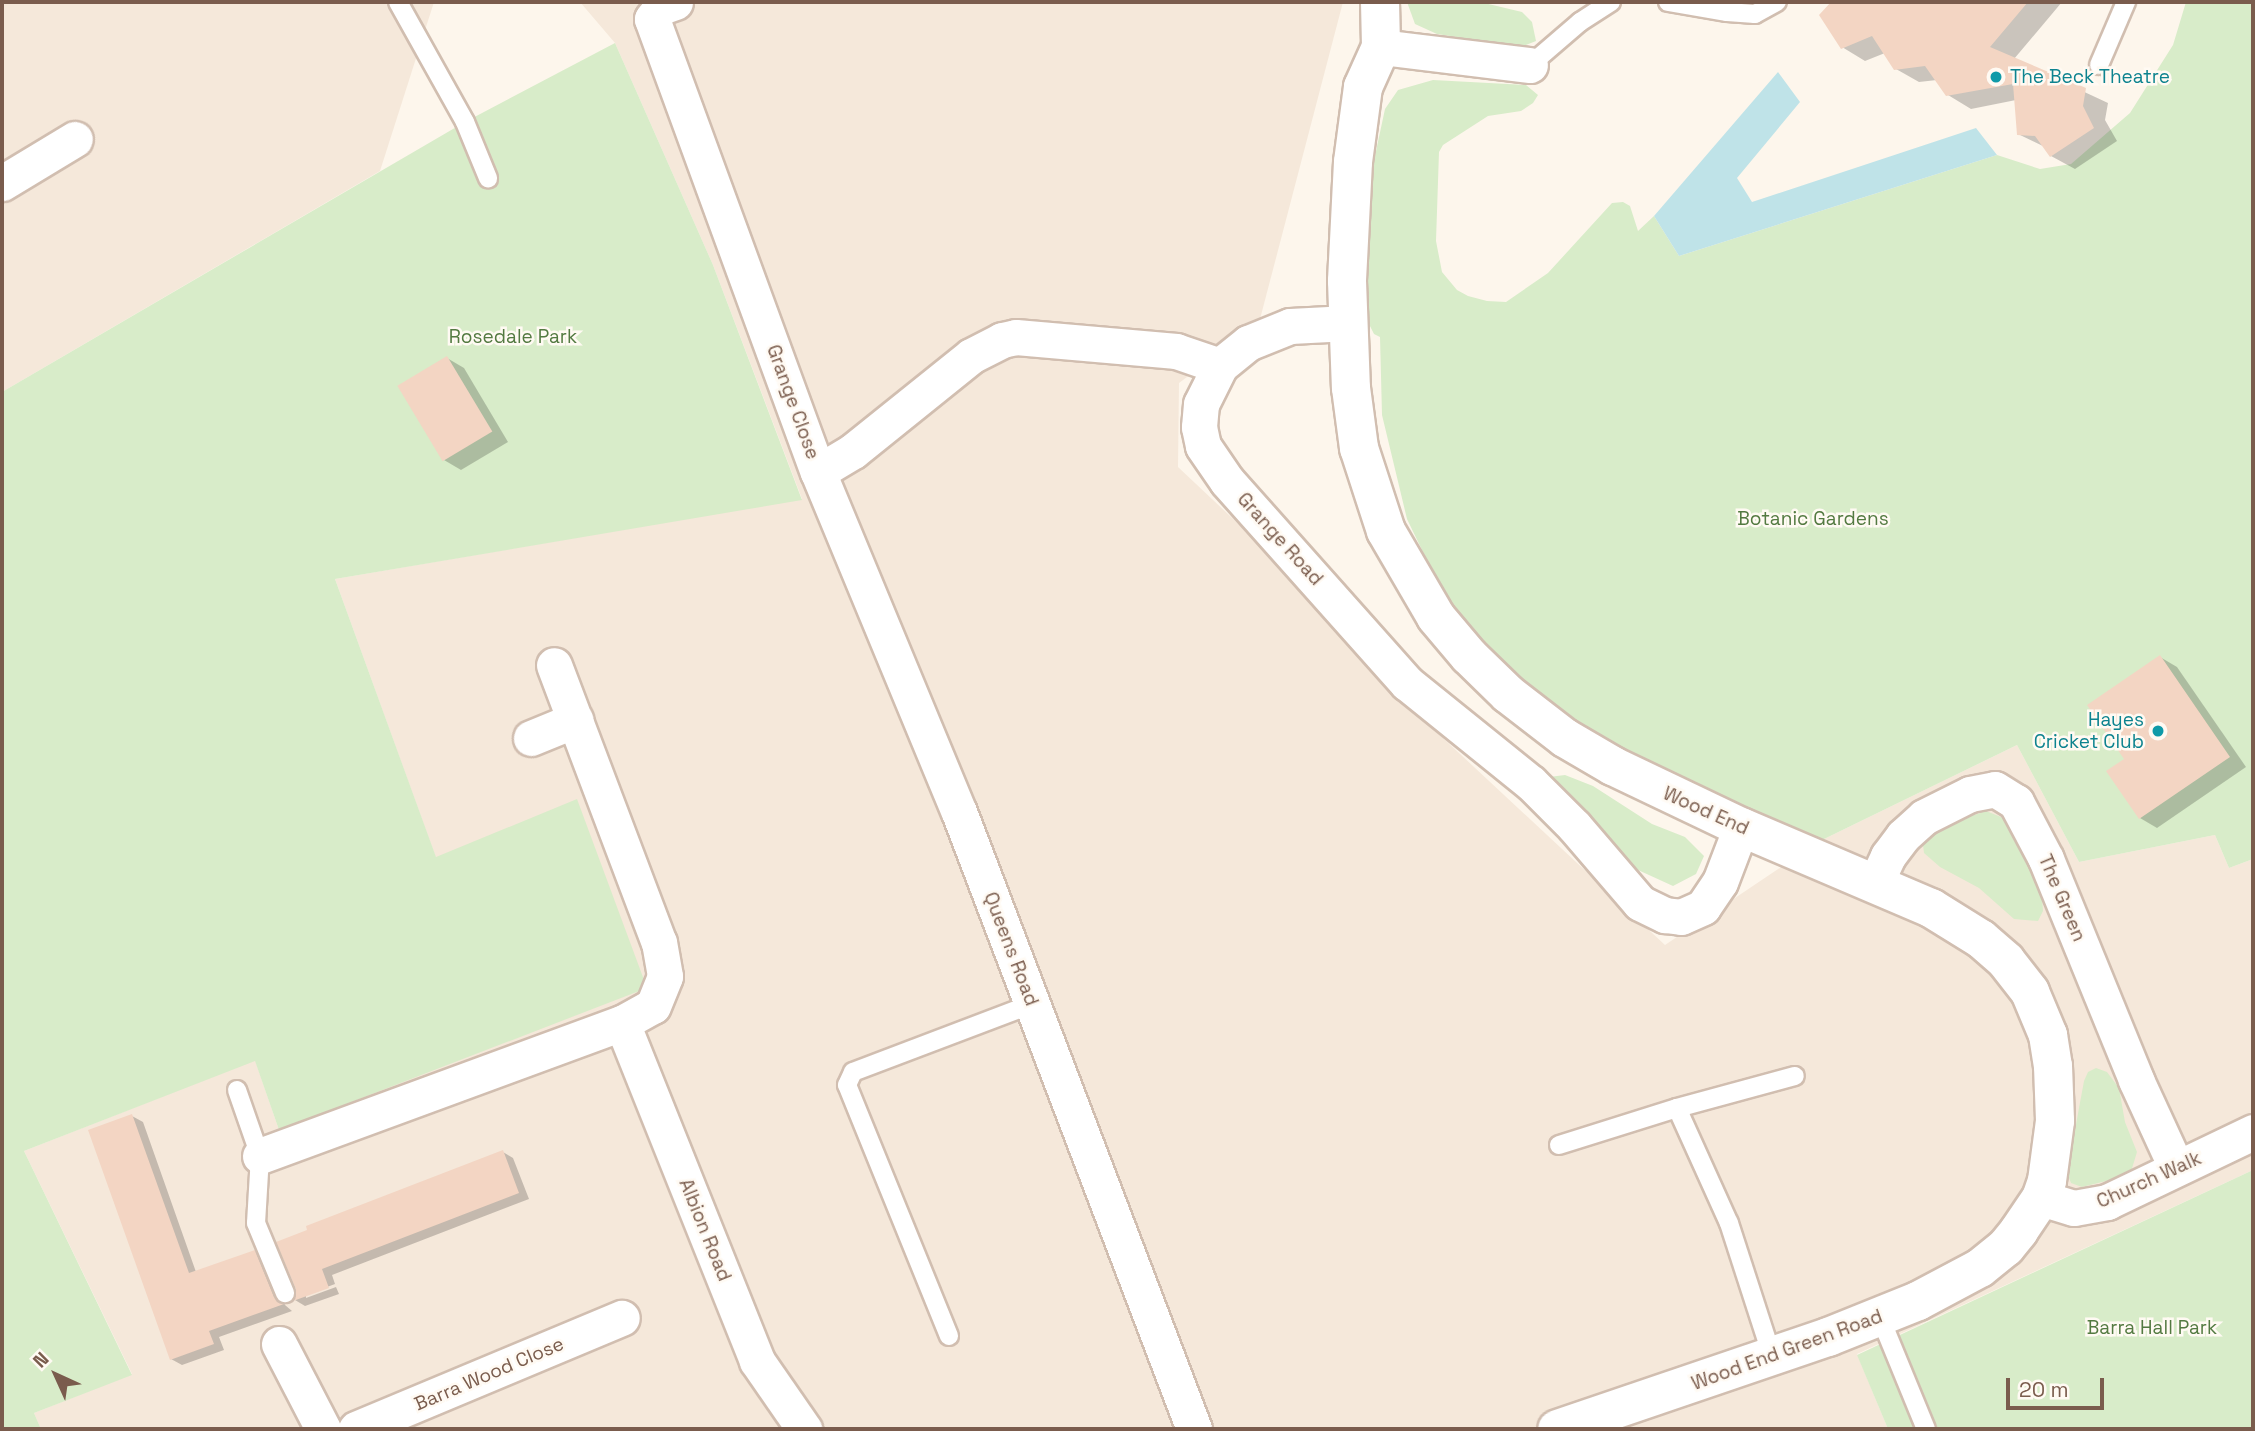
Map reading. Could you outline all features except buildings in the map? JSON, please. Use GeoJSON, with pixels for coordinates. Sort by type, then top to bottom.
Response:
{"type":"FeatureCollection","features":[{"type":"Feature","properties":{"kind":"street","name":"Grange Close"},"geometry":{"type":"LineString","coordinates":[[675,2],[661,7],[652,19],[818,472],[853,451],[971,356],[1002,340],[1016,337],[1176,351],[1220,366]]}},
{"type":"Feature","properties":{"kind":"street"},"geometry":{"type":"LineString","coordinates":[[1348,323],[1348,238],[1355,125],[1363,87],[1381,47],[1380,2]]}},
{"type":"Feature","properties":{"kind":"street"},"geometry":{"type":"LineString","coordinates":[[1381,47],[1530,65]]}},
{"type":"Feature","properties":{"kind":"street"},"geometry":{"type":"LineString","coordinates":[[2,183],[75,139]]}},
{"type":"Feature","properties":{"kind":"street","name":"Grange Road"},"geometry":{"type":"LineString","coordinates":[[1348,323],[1290,326],[1248,344],[1220,366],[1201,404],[1199,427],[1203,446],[1220,472],[1407,683],[1531,783],[1598,853],[1640,903],[1665,915],[1681,917],[1703,907],[1720,882],[1741,827]]}},
{"type":"Feature","properties":{"kind":"street","name":"Wood End"},"geometry":{"type":"LineString","coordinates":[[1348,323],[1359,449],[1387,531],[1436,617],[1469,656],[1508,694],[1565,738],[1655,788],[1931,908],[1981,939],[2011,968],[2040,1012],[2048,1035],[2056,1095],[2051,1158],[2041,1198],[2006,1247]]}},
{"type":"Feature","properties":{"kind":"street","name":"Queens Road"},"geometry":{"type":"LineString","coordinates":[[818,472],[959,812],[1194,1429]]}},
{"type":"Feature","properties":{"kind":"street"},"geometry":{"type":"LineString","coordinates":[[260,1156],[622,1023],[653,1006],[665,976],[659,943],[554,665]]}},
{"type":"Feature","properties":{"kind":"street"},"geometry":{"type":"LineString","coordinates":[[531,738],[575,720]]}},
{"type":"Feature","properties":{"kind":"street","name":"The Green"},"geometry":{"type":"LineString","coordinates":[[1875,884],[1888,856],[1903,836],[1924,817],[1970,794],[1995,789],[2016,802],[2046,859],[2136,1080],[2176,1167]]}},
{"type":"Feature","properties":{"kind":"street","name":"Albion Road"},"geometry":{"type":"LineString","coordinates":[[622,1023],[757,1361],[804,1429]]}},
{"type":"Feature","properties":{"kind":"street","name":"Church Walk"},"geometry":{"type":"LineString","coordinates":[[2041,1198],[2074,1208],[2096,1205],[2253,1132]]}},
{"type":"Feature","properties":{"kind":"street","name":"Wood End Green Road"},"geometry":{"type":"LineString","coordinates":[[1557,1429],[1881,1317],[1953,1284],[2006,1247]]}},
{"type":"Feature","properties":{"kind":"street","name":"Barra Wood Close"},"geometry":{"type":"LineString","coordinates":[[356,1429],[622,1318]]}},
{"type":"Feature","properties":{"kind":"street"},"geometry":{"type":"LineString","coordinates":[[279,1344],[323,1429]]}},
{"type":"Feature","properties":{"kind":"lane"},"geometry":{"type":"LineString","coordinates":[[398,2],[465,122],[488,178]]}},
{"type":"Feature","properties":{"kind":"lane"},"geometry":{"type":"LineString","coordinates":[[1530,65],[1580,22],[1611,2]]}},
{"type":"Feature","properties":{"kind":"lane"},"geometry":{"type":"LineString","coordinates":[[1668,2],[1755,14],[1777,2]]}},
{"type":"Feature","properties":{"kind":"lane"},"geometry":{"type":"LineString","coordinates":[[2099,65],[2126,2]]}},
{"type":"Feature","properties":{"kind":"lane"},"geometry":{"type":"LineString","coordinates":[[949,1336],[847,1085],[853,1072],[1032,1004]]}},
{"type":"Feature","properties":{"kind":"lane"},"geometry":{"type":"LineString","coordinates":[[1559,1145],[1677,1108],[1795,1076]]}},
{"type":"Feature","properties":{"kind":"lane"},"geometry":{"type":"LineString","coordinates":[[237,1090],[260,1156],[256,1223],[285,1293]]}},
{"type":"Feature","properties":{"kind":"lane"},"geometry":{"type":"LineString","coordinates":[[1677,1108],[1729,1223],[1772,1356]]}},
{"type":"Feature","properties":{"kind":"lane"},"geometry":{"type":"LineString","coordinates":[[1881,1317],[1926,1429]]}},
{"type":"Feature","properties":{"kind":"shaded area"},"geometry":{"type":"Polygon","coordinates":[[[2,2],[434,2],[380,171],[2,392],[2,2]]]}},
{"type":"Feature","properties":{"kind":"shaded area"},"geometry":{"type":"Polygon","coordinates":[[[580,2],[1343,2],[1259,323],[1179,383],[1178,467],[1333,613],[1400,698],[1665,945],[1820,841],[2017,745],[2079,862],[2215,835],[2229,868],[2253,859],[2253,1170],[1857,1354],[1888,1429],[41,1429],[34,1413],[132,1374],[24,1151],[255,1060],[279,1130],[436,858],[335,579],[802,499],[713,265],[615,43],[580,2]]]}},
{"type":"Feature","properties":{"kind":"green space"},"geometry":{"type":"Polygon","coordinates":[[[1407,2],[1480,2],[1522,12],[1532,22],[1536,41],[1521,47],[1437,34],[1415,24],[1407,2]]]}},
{"type":"Feature","properties":{"kind":"green space","name":"Botanic Gardens"},"geometry":{"type":"Polygon","coordinates":[[[2186,2],[2253,2],[2253,859],[2229,868],[2215,835],[2079,862],[2017,745],[1820,841],[1650,766],[1525,688],[1450,608],[1407,519],[1382,415],[1380,337],[1374,334],[1368,322],[1364,296],[1369,242],[1370,179],[1385,109],[1398,90],[1433,80],[1526,85],[1538,95],[1533,103],[1521,111],[1488,116],[1443,145],[1439,152],[1436,241],[1442,272],[1457,290],[1468,296],[1506,302],[1548,273],[1612,203],[1623,202],[1630,206],[1638,231],[1654,216],[1679,256],[1997,155],[2040,169],[2071,164],[2130,113],[2173,45],[2186,2]]]}},
{"type":"Feature","properties":{"kind":"green space","name":"Rosedale Park"},"geometry":{"type":"Polygon","coordinates":[[[615,43],[713,265],[802,500],[335,579],[436,857],[577,799],[647,988],[279,1130],[255,1061],[24,1151],[132,1375],[34,1413],[41,1429],[2,1429],[2,392],[465,122],[615,43]]]}},
{"type":"Feature","properties":{"kind":"green space"},"geometry":{"type":"Polygon","coordinates":[[[1565,775],[1593,786],[1652,824],[1685,837],[1704,856],[1696,874],[1673,886],[1638,870],[1549,777],[1565,775]]]}},
{"type":"Feature","properties":{"kind":"green space"},"geometry":{"type":"Polygon","coordinates":[[[1986,811],[2006,819],[2017,834],[2042,897],[2043,911],[2038,921],[2014,919],[1979,888],[1940,867],[1924,853],[1923,845],[1947,824],[1986,811]]]}},
{"type":"Feature","properties":{"kind":"green space"},"geometry":{"type":"Polygon","coordinates":[[[2096,1068],[2107,1072],[2119,1088],[2125,1122],[2137,1152],[2130,1175],[2082,1187],[2071,1183],[2067,1173],[2084,1081],[2088,1072],[2096,1068]]]}},
{"type":"Feature","properties":{"kind":"green space","name":"Barra Hall Park"},"geometry":{"type":"Polygon","coordinates":[[[2253,1170],[2253,1429],[1888,1429],[1857,1355],[2253,1170]]]}},
{"type":"Feature","properties":{"kind":"water"},"geometry":{"type":"Polygon","coordinates":[[[1778,72],[1800,102],[1737,178],[1752,202],[1976,128],[1997,155],[1679,256],[1654,216],[1778,72]]]}},
{"type":"Feature","properties":{"kind":"place","name":"The Beck Theatre"},"geometry":{"type":"Point","coordinates":[1996,77]}},
{"type":"Feature","properties":{"kind":"place","name":"Hayes Cricket Club"},"geometry":{"type":"Point","coordinates":[2158,731]}}]}
